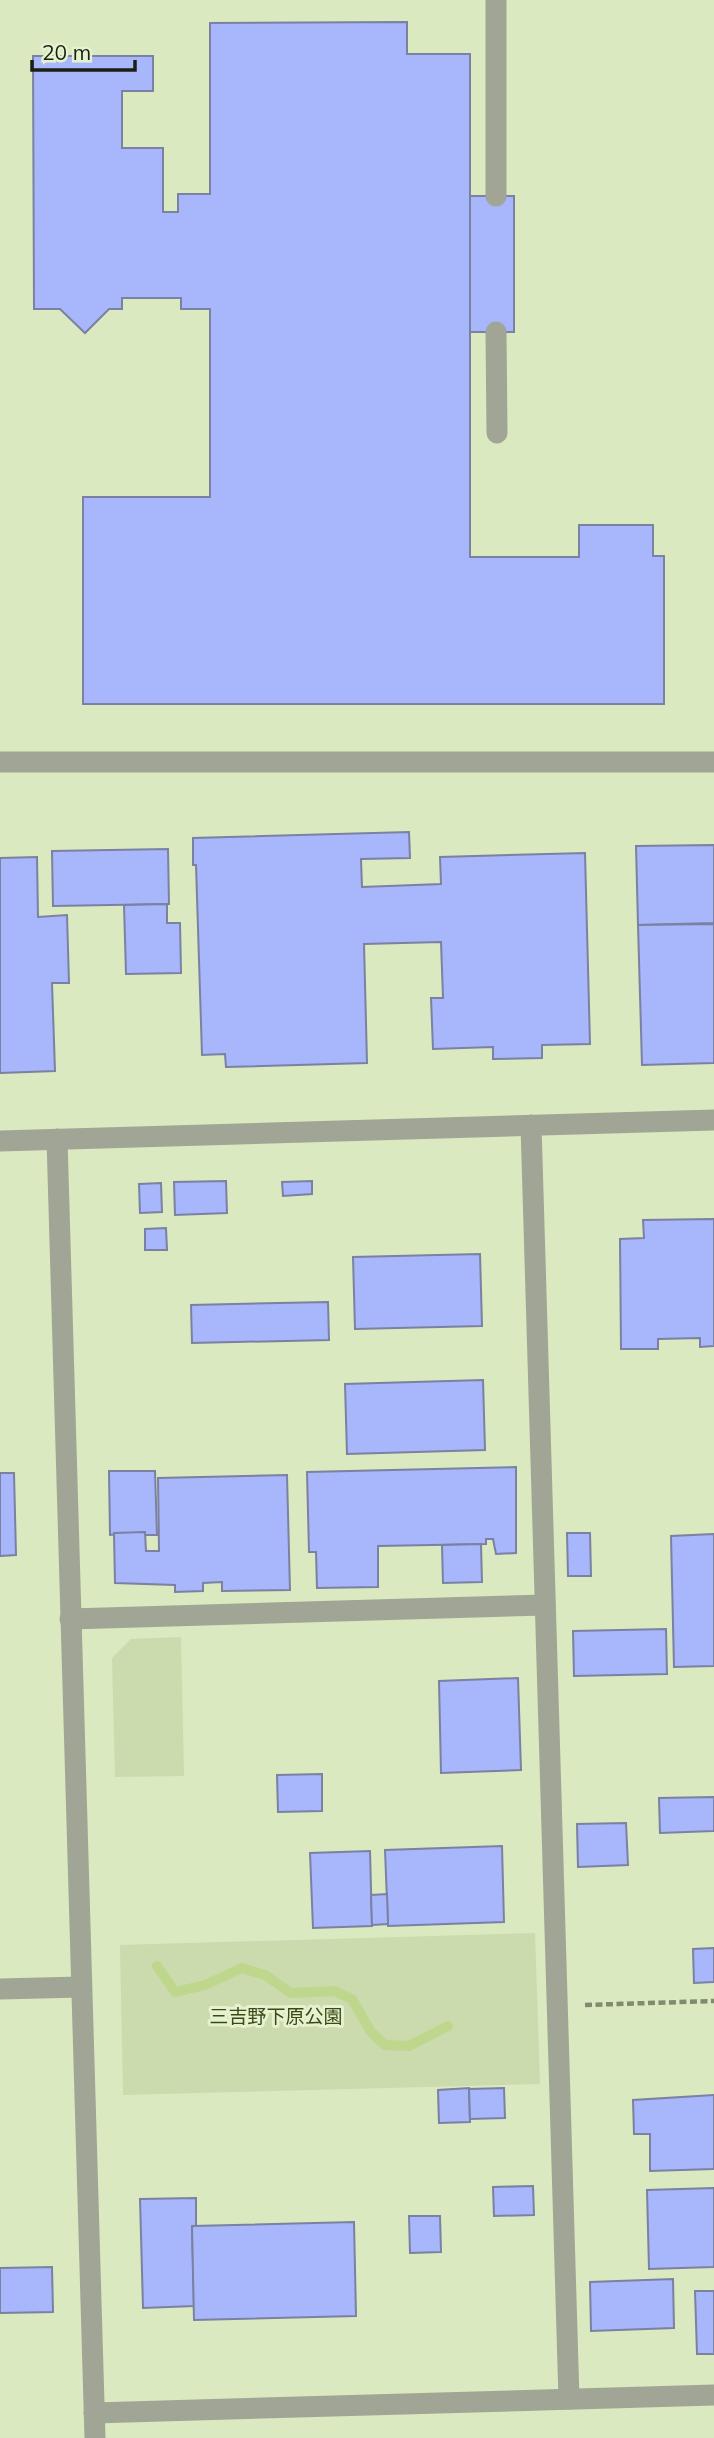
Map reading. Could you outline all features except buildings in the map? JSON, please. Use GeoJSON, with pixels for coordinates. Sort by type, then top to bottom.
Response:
{"type":"FeatureCollection","features":[{"type":"Feature","properties":{"kind":"street"},"geometry":{"type":"LineString","coordinates":[[496,0],[496,196]]}},
{"type":"Feature","properties":{"kind":"street"},"geometry":{"type":"LineString","coordinates":[[496,332],[497,433]]}},
{"type":"Feature","properties":{"kind":"street"},"geometry":{"type":"LineString","coordinates":[[0,762],[714,762]]}},
{"type":"Feature","properties":{"kind":"street"},"geometry":{"type":"LineString","coordinates":[[0,1141],[714,1120]]}},
{"type":"Feature","properties":{"kind":"street"},"geometry":{"type":"LineString","coordinates":[[531,1125],[569,2399]]}},
{"type":"Feature","properties":{"kind":"street"},"geometry":{"type":"LineString","coordinates":[[57,1139],[94,2438]]}},
{"type":"Feature","properties":{"kind":"street"},"geometry":{"type":"LineString","coordinates":[[70,1619],[545,1605]]}},
{"type":"Feature","properties":{"kind":"street"},"geometry":{"type":"LineString","coordinates":[[0,1989],[81,1987]]}},
{"type":"Feature","properties":{"kind":"street"},"geometry":{"type":"LineString","coordinates":[[94,2413],[714,2395]]}},
{"type":"Feature","properties":{"kind":"path"},"geometry":{"type":"LineString","coordinates":[[557,2006],[714,2001]]}},
{"type":"Feature","properties":{"kind":"shaded area"},"geometry":{"type":"Polygon","coordinates":[[[0,0],[714,0],[714,2438],[0,2438],[0,0]]]}},
{"type":"Feature","properties":{"kind":"green space"},"geometry":{"type":"Polygon","coordinates":[[[181,1637],[184,1776],[115,1777],[112,1658],[131,1639],[181,1637]]]}},
{"type":"Feature","properties":{"kind":"green space","name":"三吉野下原公園"},"geometry":{"type":"Polygon","coordinates":[[[535,1933],[540,2084],[123,2095],[120,1945],[535,1933]]]}},
{"type":"Feature","properties":{"kind":"waterway"},"geometry":{"type":"LineString","coordinates":[[157,1966],[175,1992],[205,1985],[242,1968],[265,1975],[291,1993],[334,1991],[352,1999],[371,2032],[385,2045],[409,2046],[448,2026]]}}]}
